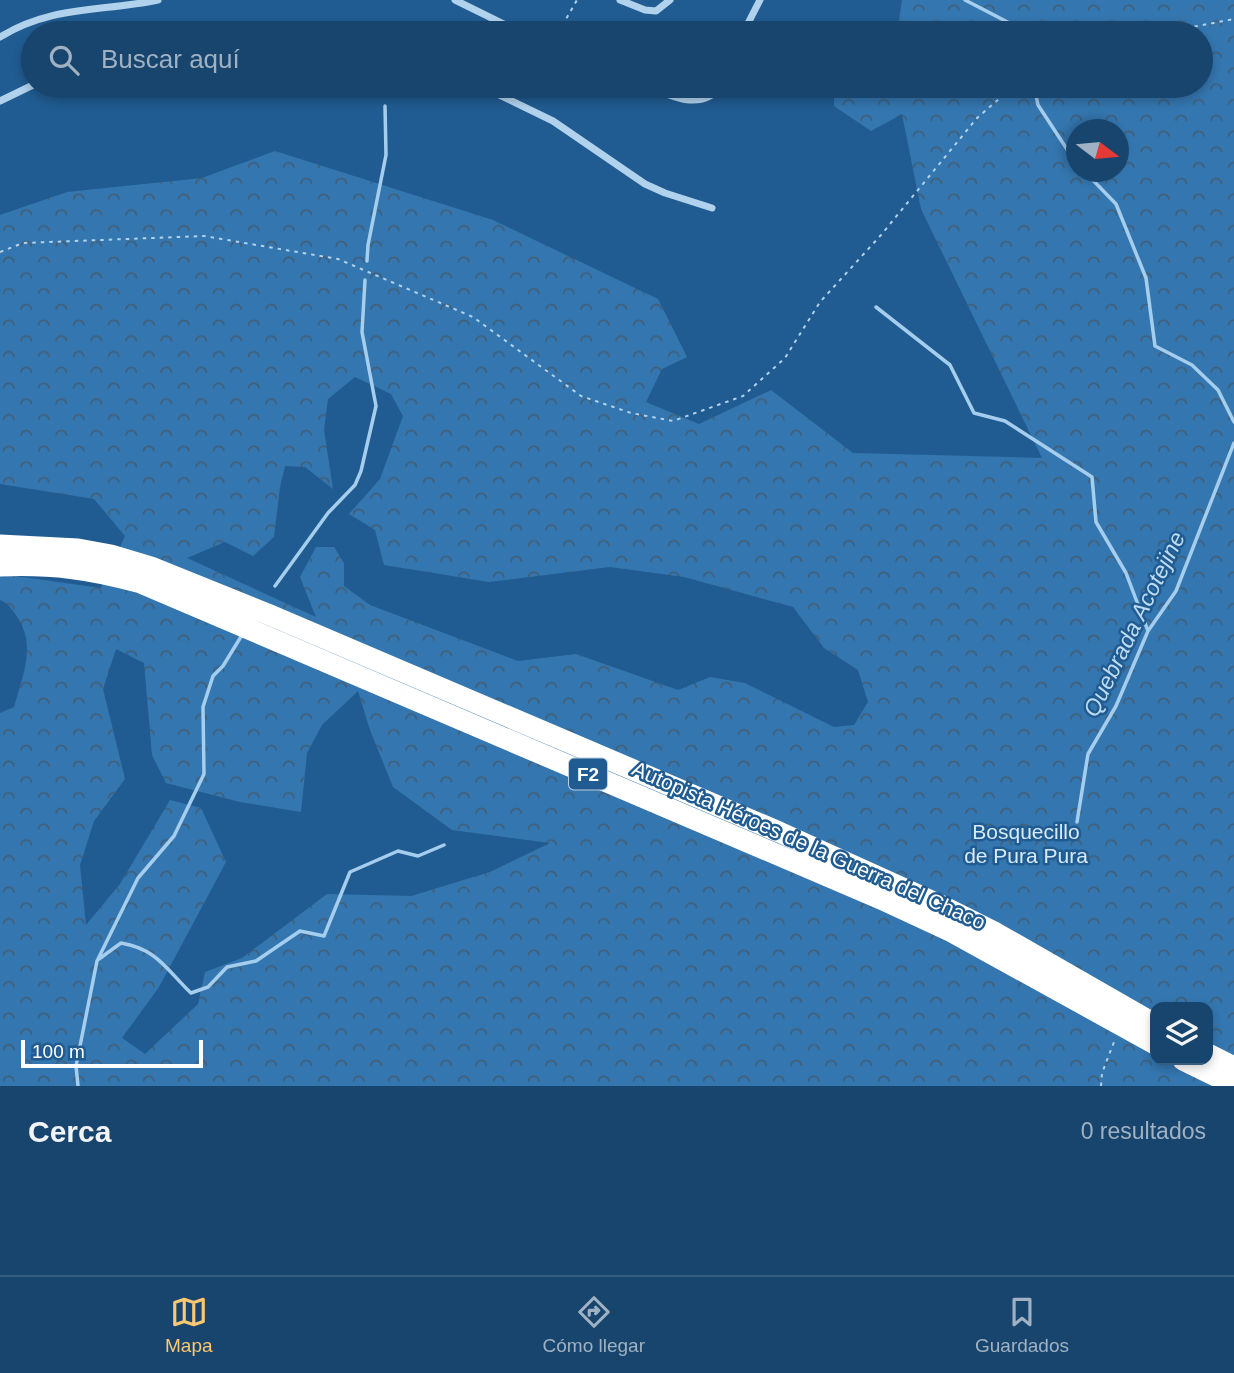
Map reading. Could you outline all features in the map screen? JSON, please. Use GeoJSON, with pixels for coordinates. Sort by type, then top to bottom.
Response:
{"type":"FeatureCollection","features":[{"type":"Feature","properties":{"kind":"highway","name":"Autopista Héroes de la Guerra del Chaco"},"geometry":{"type":"LineString","coordinates":[[0,545],[78,549],[111,555],[151,567],[270,615],[779,832],[938,904],[996,933],[1150,1021]]}},
{"type":"Feature","properties":{"kind":"highway","name":"Autopista Héroes de la Guerra del Chaco"},"geometry":{"type":"LineString","coordinates":[[0,566],[63,566],[96,571],[141,583],[881,899],[952,932],[1150,1041]]}},
{"type":"Feature","properties":{"kind":"highway"},"geometry":{"type":"LineString","coordinates":[[1213,1056],[1234,1067]]}},
{"type":"Feature","properties":{"kind":"highway"},"geometry":{"type":"LineString","coordinates":[[1193,1065],[1234,1085]]}},
{"type":"Feature","properties":{"kind":"street"},"geometry":{"type":"LineString","coordinates":[[32,21],[48,15],[133,6],[158,0]]}},
{"type":"Feature","properties":{"kind":"street"},"geometry":{"type":"LineString","coordinates":[[455,0],[498,21]]}},
{"type":"Feature","properties":{"kind":"street"},"geometry":{"type":"LineString","coordinates":[[620,0],[645,10],[656,11],[670,0]]}},
{"type":"Feature","properties":{"kind":"street"},"geometry":{"type":"LineString","coordinates":[[749,21],[760,0]]}},
{"type":"Feature","properties":{"kind":"street"},"geometry":{"type":"LineString","coordinates":[[0,37],[21,25]]}},
{"type":"Feature","properties":{"kind":"street"},"geometry":{"type":"LineString","coordinates":[[0,101],[21,91]]}},
{"type":"Feature","properties":{"kind":"street"},"geometry":{"type":"LineString","coordinates":[[506,98],[554,121],[645,184],[712,208]]}},
{"type":"Feature","properties":{"kind":"street"},"geometry":{"type":"LineString","coordinates":[[680,98],[708,98]]}},
{"type":"Feature","properties":{"kind":"path"},"geometry":{"type":"LineString","coordinates":[[565,21],[577,0]]}},
{"type":"Feature","properties":{"kind":"path"},"geometry":{"type":"LineString","coordinates":[[1213,23],[1234,19]]}},
{"type":"Feature","properties":{"kind":"path"},"geometry":{"type":"LineString","coordinates":[[0,252],[23,243],[204,236],[338,259],[474,317],[581,396],[631,413],[673,421],[743,396],[785,358],[820,302],[881,235],[977,118],[1000,98]]}},
{"type":"Feature","properties":{"kind":"path"},"geometry":{"type":"LineString","coordinates":[[1101,1086],[1102,1073],[1121,1025]]}},
{"type":"Feature","properties":{"kind":"green space","name":"Bosquecillo de Pura Pura"},"geometry":{"type":"Polygon","coordinates":[[[902,0],[1234,0],[1234,1086],[0,1086],[0,713],[14,707],[27,649],[26,637],[16,615],[0,600],[0,576],[101,588],[125,536],[94,499],[0,484],[0,215],[67,192],[202,178],[275,151],[493,220],[658,299],[687,357],[662,369],[646,402],[699,424],[771,390],[853,453],[1042,458],[921,209],[902,114],[871,131],[834,106],[834,98],[1213,98],[1213,21],[899,21],[902,0]],[[355,377],[328,399],[324,430],[333,489],[305,467],[285,466],[274,537],[253,556],[225,542],[187,558],[316,617],[300,577],[316,547],[334,547],[344,563],[344,586],[370,605],[518,661],[576,654],[678,690],[710,677],[745,683],[834,727],[854,725],[868,702],[858,670],[824,648],[793,607],[684,577],[610,567],[489,582],[384,565],[375,530],[349,514],[380,479],[403,416],[391,394],[355,377]],[[116,649],[103,689],[125,779],[94,821],[80,865],[86,925],[120,884],[170,800],[201,808],[226,862],[159,987],[122,1038],[145,1054],[198,1004],[205,972],[242,958],[327,894],[411,896],[490,872],[550,843],[452,830],[393,787],[358,691],[322,725],[307,753],[301,812],[240,802],[166,783],[152,755],[144,663],[116,649]]]}},
{"type":"Feature","properties":{"kind":"waterway"},"geometry":{"type":"LineString","coordinates":[[965,0],[1006,21]]}},
{"type":"Feature","properties":{"kind":"waterway"},"geometry":{"type":"LineString","coordinates":[[1037,98],[1038,105],[1066,148]]}},
{"type":"Feature","properties":{"kind":"waterway"},"geometry":{"type":"LineString","coordinates":[[367,261],[386,155],[385,106]]}},
{"type":"Feature","properties":{"kind":"waterway"},"geometry":{"type":"LineString","coordinates":[[1095,182],[1116,204],[1146,278],[1155,346],[1192,365],[1218,390],[1234,422]]}},
{"type":"Feature","properties":{"kind":"waterway"},"geometry":{"type":"LineString","coordinates":[[275,586],[328,513],[355,485],[361,471],[376,406],[362,332],[365,280]]}},
{"type":"Feature","properties":{"kind":"waterway"},"geometry":{"type":"LineString","coordinates":[[876,307],[950,365],[974,413],[1005,421],[1092,477],[1096,522],[1126,573],[1148,631]]}},
{"type":"Feature","properties":{"kind":"waterway","name":"Quebrada Acotejine"},"geometry":{"type":"LineString","coordinates":[[1077,822],[1088,754],[1116,706],[1148,631],[1176,591],[1234,443]]}},
{"type":"Feature","properties":{"kind":"waterway"},"geometry":{"type":"LineString","coordinates":[[78,1086],[76,1066],[97,961],[138,878],[174,836],[204,774],[203,707],[213,676],[223,666],[242,635]]}},
{"type":"Feature","properties":{"kind":"waterway"},"geometry":{"type":"LineString","coordinates":[[99,959],[121,943],[144,950],[160,961],[191,993],[208,987],[227,967],[256,961],[300,931],[324,936],[350,872],[398,851],[418,856],[444,845]]}}]}
